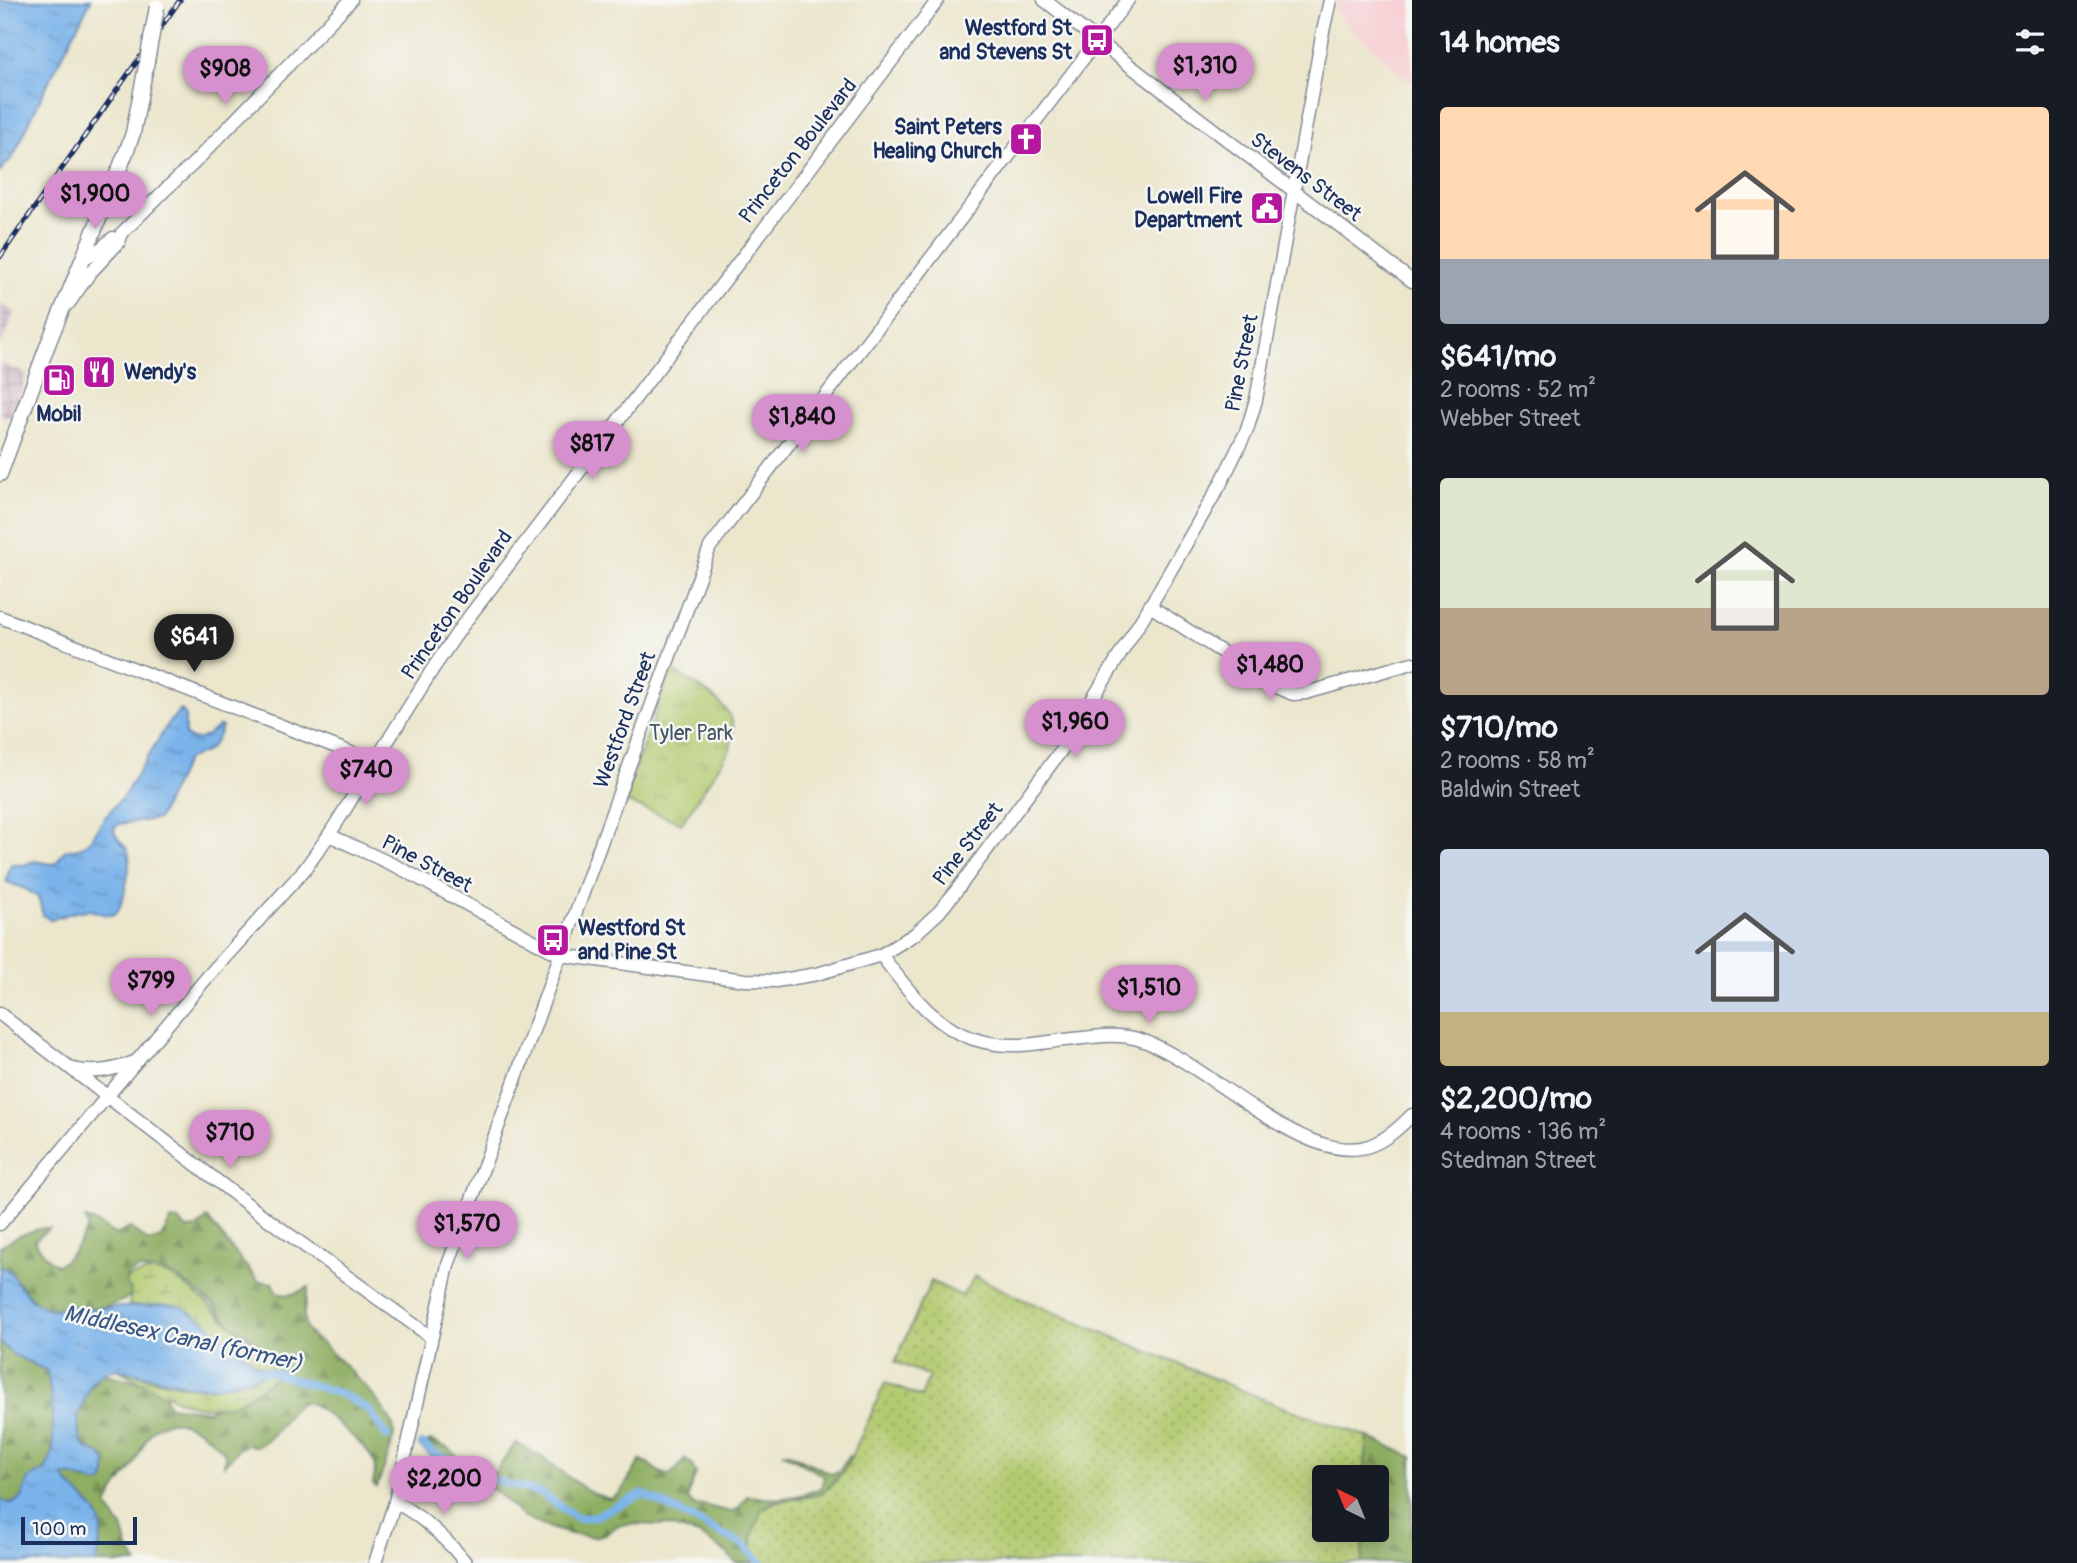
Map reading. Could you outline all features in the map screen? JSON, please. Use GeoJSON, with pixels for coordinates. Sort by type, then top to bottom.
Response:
{"type":"FeatureCollection","features":[{"type":"Feature","properties":{"kind":"main road"},"geometry":{"type":"LineString","coordinates":[[0,474],[58,317],[133,133],[158,3]]}},
{"type":"Feature","properties":{"kind":"street"},"geometry":{"type":"LineString","coordinates":[[58,317],[81,284],[119,242],[122,233],[193,164],[351,0]]}},
{"type":"Feature","properties":{"kind":"street","name":"Princeton Boulevard"},"geometry":{"type":"LineString","coordinates":[[0,1224],[209,975],[305,869],[433,667],[462,626],[937,0]]}},
{"type":"Feature","properties":{"kind":"street","name":"Stevens Street"},"geometry":{"type":"LineString","coordinates":[[1044,0],[1412,281]]}},
{"type":"Feature","properties":{"kind":"street","name":"Westford Street"},"geometry":{"type":"LineString","coordinates":[[376,1563],[395,1502],[448,1265],[710,547],[1128,0]]}},
{"type":"Feature","properties":{"kind":"street","name":"Pine Street"},"geometry":{"type":"LineString","coordinates":[[329,835],[400,868],[560,955],[776,982],[817,974],[881,955],[924,927],[956,891],[1049,770],[1150,606],[1243,441],[1251,420],[1330,0]]}},
{"type":"Feature","properties":{"kind":"street"},"geometry":{"type":"LineString","coordinates":[[81,260],[99,250],[115,235],[122,233]]}},
{"type":"Feature","properties":{"kind":"street"},"geometry":{"type":"LineString","coordinates":[[1150,606],[1278,688],[1292,694],[1306,693],[1412,663]]}},
{"type":"Feature","properties":{"kind":"street"},"geometry":{"type":"LineString","coordinates":[[0,617],[375,762]]}},
{"type":"Feature","properties":{"kind":"street"},"geometry":{"type":"LineString","coordinates":[[881,955],[929,1013],[956,1032],[1009,1045],[1106,1035],[1135,1038],[1177,1056],[1286,1128],[1323,1145],[1352,1149],[1367,1147],[1388,1137],[1412,1115]]}},
{"type":"Feature","properties":{"kind":"street"},"geometry":{"type":"LineString","coordinates":[[0,1014],[255,1210],[431,1337]]}},
{"type":"Feature","properties":{"kind":"street"},"geometry":{"type":"LineString","coordinates":[[70,1069],[88,1073],[102,1072],[137,1061]]}},
{"type":"Feature","properties":{"kind":"street"},"geometry":{"type":"LineString","coordinates":[[395,1502],[427,1523],[466,1563]]}},
{"type":"Feature","properties":{"kind":"shaded area"},"geometry":{"type":"Polygon","coordinates":[[[1337,0],[1412,0],[1412,84],[1334,12],[1337,0]]]}},
{"type":"Feature","properties":{"kind":"shaded area"},"geometry":{"type":"Polygon","coordinates":[[[0,304],[15,312],[0,347],[0,304]]]}},
{"type":"Feature","properties":{"kind":"shaded area"},"geometry":{"type":"Polygon","coordinates":[[[0,363],[27,374],[12,418],[0,414],[0,363]]]}},
{"type":"Feature","properties":{"kind":"green space","name":"Tyler Park"},"geometry":{"type":"Polygon","coordinates":[[[671,670],[715,699],[728,713],[733,728],[730,749],[682,823],[623,801],[671,670]]]}},
{"type":"Feature","properties":{"kind":"green space"},"geometry":{"type":"Polygon","coordinates":[[[207,1218],[258,1281],[272,1283],[278,1293],[288,1295],[309,1287],[304,1314],[308,1331],[352,1372],[384,1410],[394,1431],[390,1451],[377,1487],[373,1484],[374,1462],[364,1448],[327,1414],[311,1404],[301,1402],[269,1438],[255,1447],[248,1444],[240,1448],[224,1465],[225,1453],[202,1432],[183,1423],[164,1423],[148,1436],[107,1507],[122,1527],[128,1548],[137,1563],[97,1563],[101,1537],[99,1518],[63,1475],[103,1483],[106,1472],[104,1459],[90,1451],[82,1442],[78,1424],[82,1405],[96,1379],[102,1373],[140,1383],[171,1386],[165,1399],[169,1406],[208,1411],[271,1381],[278,1365],[276,1358],[228,1322],[214,1305],[199,1293],[168,1274],[138,1269],[126,1276],[132,1284],[133,1294],[105,1307],[44,1307],[33,1300],[11,1274],[0,1266],[0,1246],[30,1232],[49,1228],[34,1241],[49,1260],[58,1265],[72,1253],[82,1238],[88,1227],[85,1219],[116,1235],[130,1228],[149,1242],[161,1238],[171,1220],[179,1221],[187,1229],[197,1228],[207,1218]]]}},
{"type":"Feature","properties":{"kind":"green space"},"geometry":{"type":"Polygon","coordinates":[[[154,1271],[174,1277],[205,1301],[228,1323],[279,1362],[281,1373],[239,1401],[207,1407],[176,1400],[117,1369],[191,1387],[216,1387],[270,1372],[221,1337],[163,1305],[129,1306],[131,1292],[125,1281],[132,1276],[154,1271]]]}},
{"type":"Feature","properties":{"kind":"green space"},"geometry":{"type":"Polygon","coordinates":[[[975,1276],[1017,1297],[1280,1406],[1368,1437],[1365,1465],[1312,1465],[1312,1542],[1363,1542],[1362,1563],[752,1563],[752,1536],[762,1509],[819,1494],[829,1488],[848,1462],[885,1383],[921,1397],[929,1376],[895,1362],[931,1281],[962,1296],[975,1276]]]}},
{"type":"Feature","properties":{"kind":"green space"},"geometry":{"type":"Polygon","coordinates":[[[0,1342],[12,1354],[46,1370],[52,1412],[52,1455],[45,1471],[34,1475],[22,1498],[11,1504],[0,1500],[0,1342]]]}},
{"type":"Feature","properties":{"kind":"green space"},"geometry":{"type":"Polygon","coordinates":[[[1368,1437],[1412,1457],[1412,1563],[1362,1563],[1363,1542],[1390,1542],[1390,1465],[1365,1465],[1368,1437]]]}},
{"type":"Feature","properties":{"kind":"green space"},"geometry":{"type":"Polygon","coordinates":[[[431,1441],[450,1449],[463,1463],[494,1473],[516,1443],[545,1459],[586,1489],[611,1499],[620,1493],[641,1460],[669,1475],[685,1458],[691,1463],[696,1474],[688,1499],[695,1506],[703,1505],[731,1512],[738,1509],[747,1496],[786,1498],[821,1488],[824,1476],[782,1452],[832,1474],[841,1469],[848,1456],[851,1457],[844,1471],[822,1494],[775,1501],[762,1509],[752,1536],[752,1563],[736,1563],[727,1553],[699,1535],[666,1525],[618,1525],[608,1533],[594,1537],[570,1534],[544,1526],[525,1518],[492,1489],[460,1480],[447,1473],[419,1446],[423,1442],[431,1441]]]}},
{"type":"Feature","properties":{"kind":"water"},"geometry":{"type":"Polygon","coordinates":[[[0,0],[91,0],[14,155],[0,172],[0,0]]]}},
{"type":"Feature","properties":{"kind":"water"},"geometry":{"type":"Polygon","coordinates":[[[181,710],[185,714],[185,735],[190,738],[203,738],[222,727],[209,749],[186,761],[158,819],[119,824],[114,828],[129,856],[126,884],[118,910],[107,915],[83,910],[50,920],[43,915],[38,897],[7,882],[11,864],[24,865],[34,861],[53,864],[64,851],[82,847],[92,838],[104,818],[125,794],[169,722],[181,710]]]}},
{"type":"Feature","properties":{"kind":"water"},"geometry":{"type":"Polygon","coordinates":[[[0,1266],[11,1272],[31,1299],[54,1310],[65,1306],[83,1309],[180,1306],[203,1320],[253,1362],[271,1372],[215,1387],[193,1386],[117,1369],[102,1373],[92,1382],[79,1413],[78,1430],[82,1444],[99,1453],[106,1461],[106,1474],[103,1483],[63,1475],[99,1518],[101,1533],[97,1563],[0,1563],[0,1500],[11,1504],[22,1498],[29,1480],[45,1471],[52,1455],[53,1437],[46,1370],[12,1354],[0,1342],[0,1266]]]}},
{"type":"Feature","properties":{"kind":"waterway","name":"MIddlesex Canal (former)"},"geometry":{"type":"LineString","coordinates":[[261,1371],[341,1394],[368,1409],[387,1436]]}},
{"type":"Feature","properties":{"kind":"waterway","name":"MIddlesex Canal (former)"},"geometry":{"type":"LineString","coordinates":[[422,1444],[432,1452],[490,1479],[541,1493],[577,1518],[593,1517],[643,1494],[744,1545],[761,1563]]}},
{"type":"Feature","properties":{"kind":"railway"},"geometry":{"type":"LineString","coordinates":[[0,257],[180,0]]}},
{"type":"Feature","properties":{"kind":"place","name":"Westford St and Stevens St"},"geometry":{"type":"Point","coordinates":[1097,40]}},
{"type":"Feature","properties":{"kind":"place","name":"Saint Peters Healing Church"},"geometry":{"type":"Point","coordinates":[1026,139]}},
{"type":"Feature","properties":{"kind":"place","name":"Lowell Fire Department"},"geometry":{"type":"Point","coordinates":[1267,208]}},
{"type":"Feature","properties":{"kind":"place","name":"Wendy's"},"geometry":{"type":"Point","coordinates":[99,372]}},
{"type":"Feature","properties":{"kind":"place","name":"Mobil"},"geometry":{"type":"Point","coordinates":[59,380]}},
{"type":"Feature","properties":{"kind":"place","name":"Westford St and Pine St"},"geometry":{"type":"Point","coordinates":[553,940]}}]}
